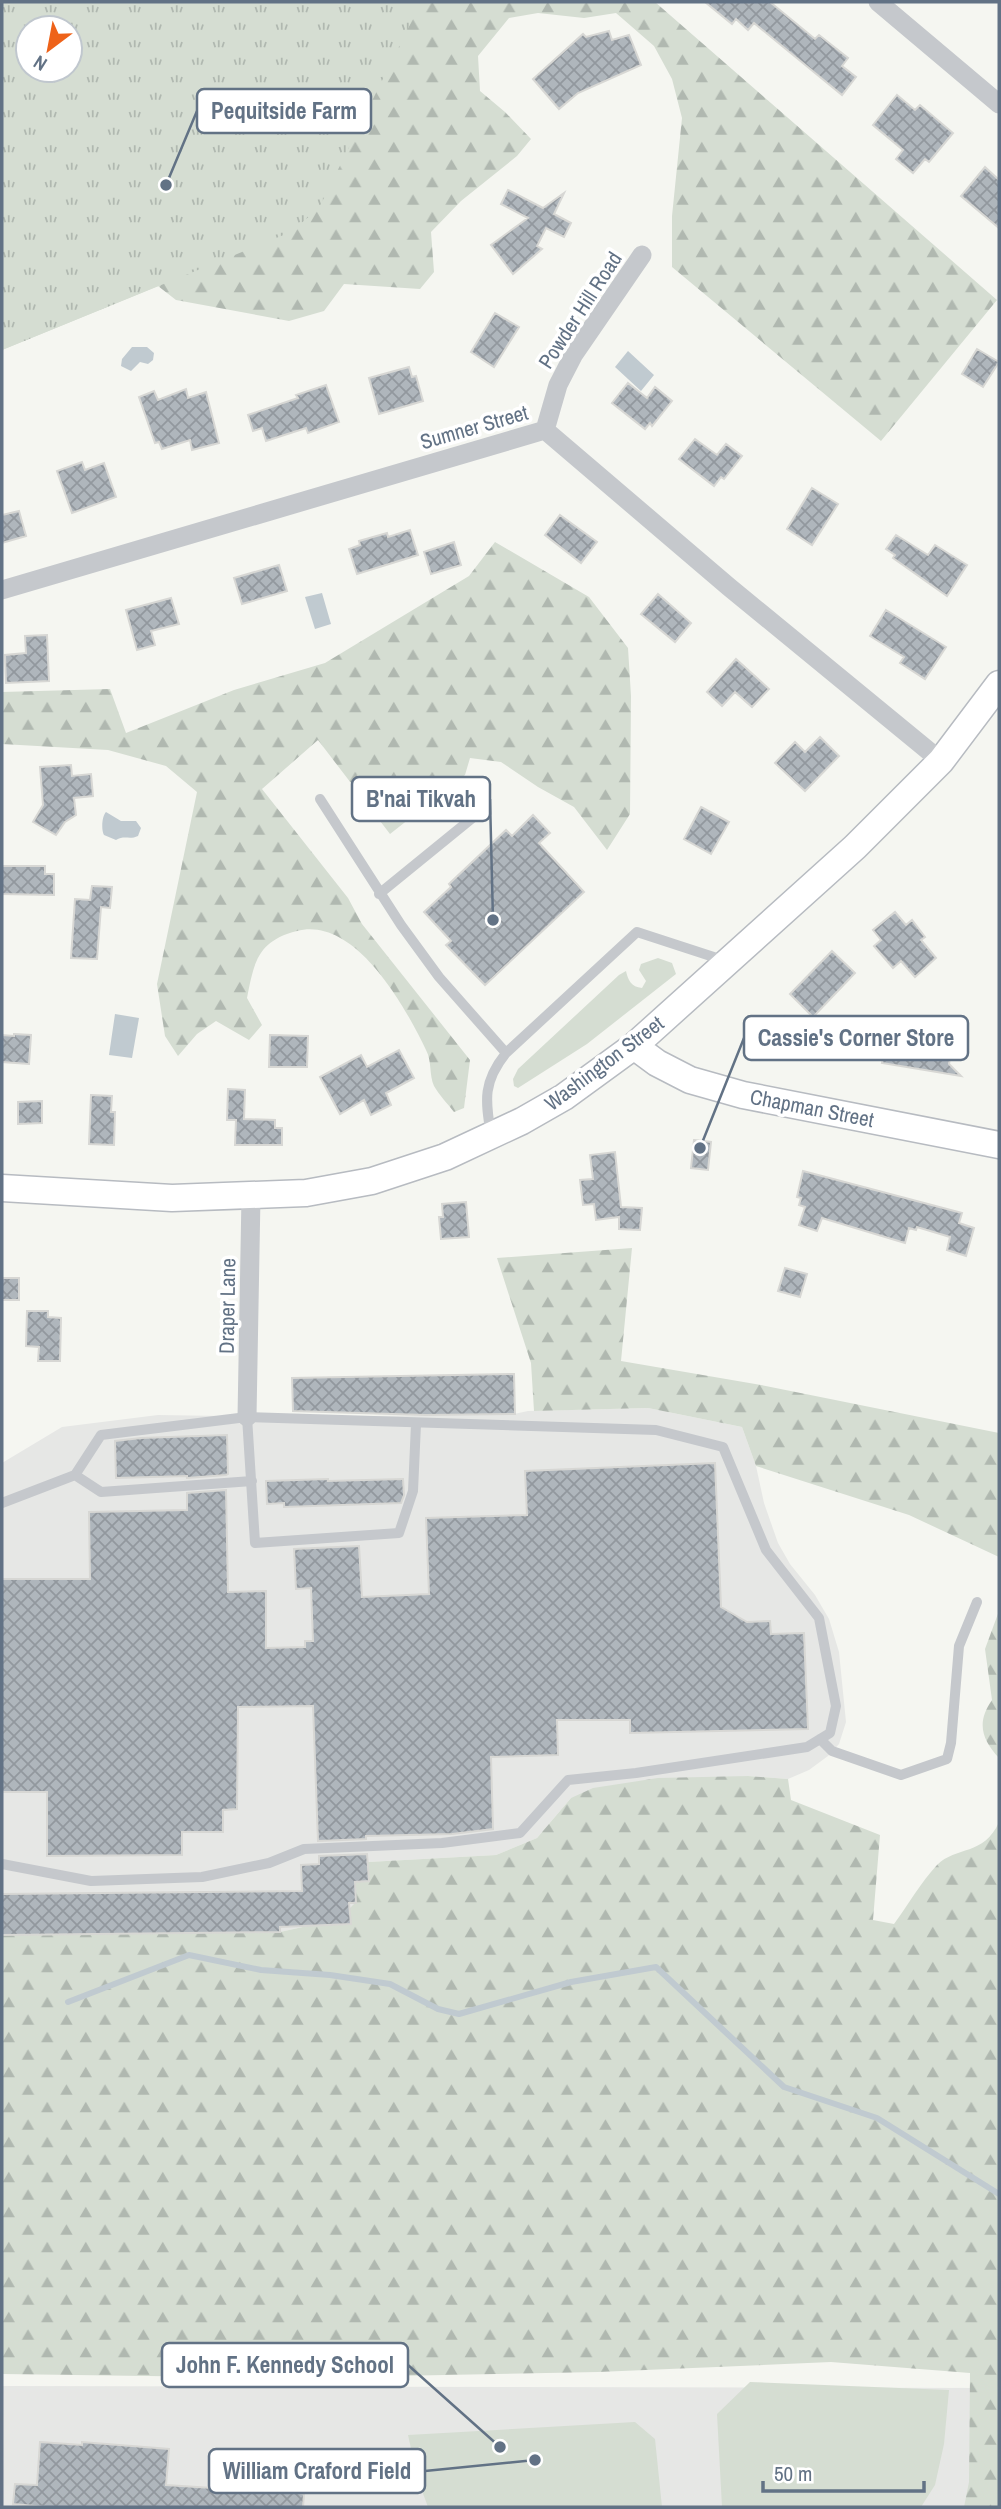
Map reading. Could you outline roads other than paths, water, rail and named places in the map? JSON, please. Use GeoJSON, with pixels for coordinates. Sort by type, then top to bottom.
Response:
{"type":"FeatureCollection","features":[{"type":"Feature","properties":{"kind":"main road","name":"Washington Street"},"geometry":{"type":"LineString","coordinates":[[2,1188],[172,1198],[306,1193],[372,1181],[445,1157],[491,1135],[565,1097],[634,1046],[855,847],[941,761],[999,684]]}},
{"type":"Feature","properties":{"kind":"main road","name":"Chapman Street"},"geometry":{"type":"LineString","coordinates":[[634,1046],[657,1063],[690,1080],[743,1095],[999,1144]]}},
{"type":"Feature","properties":{"kind":"street"},"geometry":{"type":"LineString","coordinates":[[878,2],[999,104]]}},
{"type":"Feature","properties":{"kind":"street","name":"Powder Hill Road"},"geometry":{"type":"LineString","coordinates":[[545,430],[558,385],[574,354],[642,254]]}},
{"type":"Feature","properties":{"kind":"street","name":"Sumner Street"},"geometry":{"type":"LineString","coordinates":[[2,590],[545,430],[729,587],[941,761]]}},
{"type":"Feature","properties":{"kind":"street","name":"Draper Lane"},"geometry":{"type":"LineString","coordinates":[[247,1417],[251,1196]]}},
{"type":"Feature","properties":{"kind":"lane"},"geometry":{"type":"LineString","coordinates":[[320,799],[379,894],[439,977],[506,1053]]}},
{"type":"Feature","properties":{"kind":"lane"},"geometry":{"type":"LineString","coordinates":[[379,894],[476,815]]}},
{"type":"Feature","properties":{"kind":"lane"},"geometry":{"type":"LineString","coordinates":[[491,1135],[487,1093],[493,1070],[506,1053],[637,932],[729,961]]}},
{"type":"Feature","properties":{"kind":"lane"},"geometry":{"type":"LineString","coordinates":[[247,1417],[255,1543],[399,1533],[413,1491],[416,1424]]}},
{"type":"Feature","properties":{"kind":"lane"},"geometry":{"type":"LineString","coordinates":[[2,1503],[75,1475],[101,1435],[247,1417],[656,1430],[723,1447],[766,1550],[819,1618],[836,1706],[830,1733],[807,1747],[636,1773],[568,1780],[520,1833],[442,1843],[304,1849],[269,1863],[202,1877],[91,1881],[2,1864]]}},
{"type":"Feature","properties":{"kind":"lane"},"geometry":{"type":"LineString","coordinates":[[75,1475],[101,1492],[252,1481]]}},
{"type":"Feature","properties":{"kind":"lane"},"geometry":{"type":"LineString","coordinates":[[820,1739],[832,1751],[901,1775],[947,1759],[951,1743],[959,1646],[977,1602]]}},
{"type":"Feature","properties":{"kind":"waterway"},"geometry":{"type":"LineString","coordinates":[[68,2002],[189,1955],[261,1970],[330,1975],[390,1984],[438,2009],[459,2014],[571,1982],[656,1967],[784,2087],[877,2118],[999,2194]]}},
{"type":"Feature","properties":{"kind":"place","name":"Pequitside Farm"},"geometry":{"type":"Point","coordinates":[166,185]}},
{"type":"Feature","properties":{"kind":"place","name":"B'nai Tikvah"},"geometry":{"type":"Point","coordinates":[493,920]}},
{"type":"Feature","properties":{"kind":"place","name":"Cassie's Corner Store"},"geometry":{"type":"Point","coordinates":[700,1148]}},
{"type":"Feature","properties":{"kind":"place","name":"John F. Kennedy School"},"geometry":{"type":"Point","coordinates":[500,2447]}},
{"type":"Feature","properties":{"kind":"place","name":"William Craford Field"},"geometry":{"type":"Point","coordinates":[535,2460]}}]}
